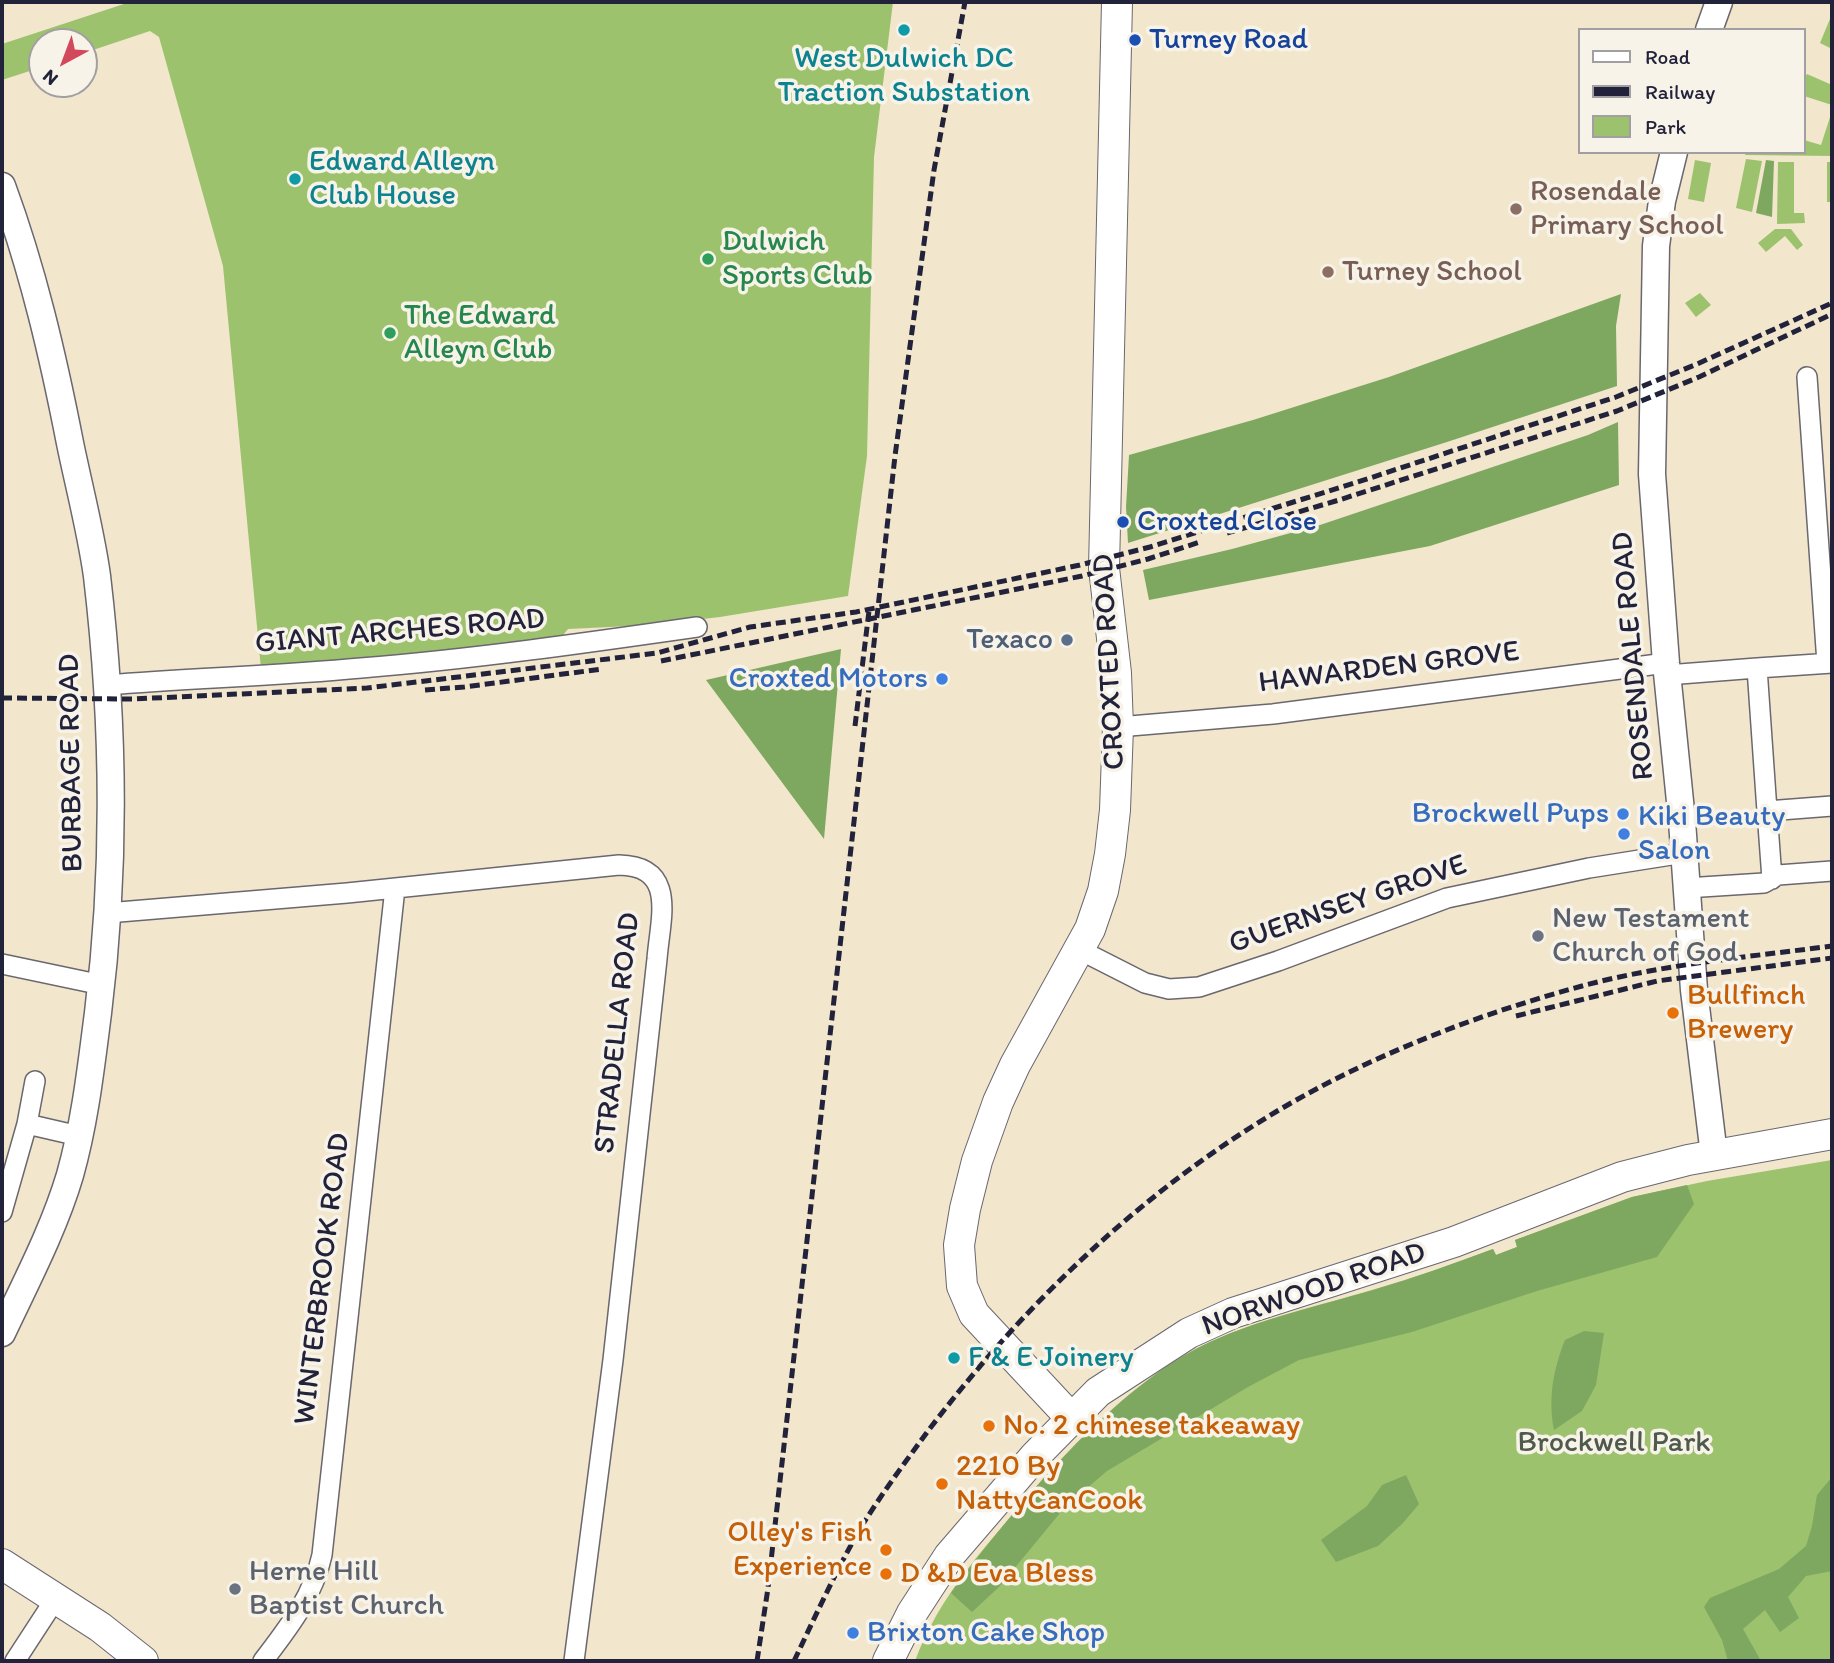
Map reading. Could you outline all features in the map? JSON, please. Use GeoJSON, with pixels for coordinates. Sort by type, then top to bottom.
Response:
{"type":"FeatureCollection","features":[{"type":"Feature","properties":{"kind":"main road","name":"CROXTED ROAD"},"geometry":{"type":"LineString","coordinates":[[1071,1418],[974,1314],[962,1286],[959,1245],[977,1161],[998,1102],[1014,1065],[1080,950],[1097,912],[1107,873],[1115,810],[1118,727],[1116,673],[1104,568],[1117,2]]}},
{"type":"Feature","properties":{"kind":"main road","name":"NORWOOD ROAD"},"geometry":{"type":"LineString","coordinates":[[888,1661],[912,1613],[949,1556],[977,1521],[1071,1418],[1098,1392],[1189,1333],[1233,1314],[1454,1242],[1622,1177],[1714,1155],[1832,1134]]}},
{"type":"Feature","properties":{"kind":"main road"},"geometry":{"type":"LineString","coordinates":[[2,1564],[100,1627],[143,1661]]}},
{"type":"Feature","properties":{"kind":"street"},"geometry":{"type":"LineString","coordinates":[[1710,28],[1719,2]]}},
{"type":"Feature","properties":{"kind":"street","name":"ROSENDALE ROAD"},"geometry":{"type":"LineString","coordinates":[[1674,154],[1662,201],[1657,246],[1652,474],[1694,990],[1714,1155]]}},
{"type":"Feature","properties":{"kind":"street","name":"BURBAGE ROAD"},"geometry":{"type":"LineString","coordinates":[[2,186],[31,271],[55,364],[96,573],[107,685],[110,826],[102,985],[79,1136],[69,1179],[53,1221],[2,1333]]}},
{"type":"Feature","properties":{"kind":"street"},"geometry":{"type":"LineString","coordinates":[[1807,377],[1830,663]]}},
{"type":"Feature","properties":{"kind":"street","name":"GIANT ARCHES ROAD"},"geometry":{"type":"LineString","coordinates":[[107,685],[275,675],[412,663],[697,627]]}},
{"type":"Feature","properties":{"kind":"street","name":"HAWARDEN GROVE"},"geometry":{"type":"LineString","coordinates":[[1118,727],[1273,714],[1667,669],[1757,668],[1830,663]]}},
{"type":"Feature","properties":{"kind":"street"},"geometry":{"type":"LineString","coordinates":[[1757,668],[1772,878]]}},
{"type":"Feature","properties":{"kind":"street"},"geometry":{"type":"LineString","coordinates":[[1767,811],[1832,806]]}},
{"type":"Feature","properties":{"kind":"street","name":"GUERNSEY GROVE"},"geometry":{"type":"LineString","coordinates":[[1080,950],[1144,983],[1170,989],[1199,987],[1278,961],[1447,898],[1589,868],[1684,853]]}},
{"type":"Feature","properties":{"kind":"street","name":"STRADELLA ROAD"},"geometry":{"type":"LineString","coordinates":[[107,913],[619,865],[641,870],[657,881],[662,895],[657,959],[612,1360],[574,1661]]}},
{"type":"Feature","properties":{"kind":"street"},"geometry":{"type":"LineString","coordinates":[[1686,888],[1765,883],[1778,875],[1832,871]]}},
{"type":"Feature","properties":{"kind":"street","name":"WINTERBROOK ROAD"},"geometry":{"type":"LineString","coordinates":[[262,1661],[304,1603],[322,1555],[395,888]]}},
{"type":"Feature","properties":{"kind":"street"},"geometry":{"type":"LineString","coordinates":[[2,964],[102,985]]}},
{"type":"Feature","properties":{"kind":"street"},"geometry":{"type":"LineString","coordinates":[[2,1212],[27,1124],[35,1081]]}},
{"type":"Feature","properties":{"kind":"street"},"geometry":{"type":"LineString","coordinates":[[27,1124],[79,1136]]}},
{"type":"Feature","properties":{"kind":"street"},"geometry":{"type":"LineString","coordinates":[[15,1661],[56,1598]]}},
{"type":"Feature","properties":{"kind":"green space"},"geometry":{"type":"Polygon","coordinates":[[[130,2],[893,2],[874,157],[867,456],[848,596],[720,617],[651,625],[568,629],[560,639],[261,669],[223,266],[159,37],[150,31],[98,48],[98,28],[51,28],[130,2]]]}},
{"type":"Feature","properties":{"kind":"green space"},"geometry":{"type":"Polygon","coordinates":[[[1832,14],[1832,49],[1820,43],[1832,14]]]}},
{"type":"Feature","properties":{"kind":"green space"},"geometry":{"type":"Polygon","coordinates":[[[28,35],[28,72],[2,80],[2,44],[28,35]]]}},
{"type":"Feature","properties":{"kind":"green space"},"geometry":{"type":"Polygon","coordinates":[[[1806,76],[1832,85],[1832,105],[1806,97],[1806,76]]]}},
{"type":"Feature","properties":{"kind":"green space"},"geometry":{"type":"Polygon","coordinates":[[[1832,111],[1832,156],[1745,155],[1806,154],[1806,141],[1821,145],[1832,111]]]}},
{"type":"Feature","properties":{"kind":"green space"},"geometry":{"type":"Polygon","coordinates":[[[1746,159],[1762,161],[1752,212],[1736,208],[1746,159]]]}},
{"type":"Feature","properties":{"kind":"green space"},"geometry":{"type":"Polygon","coordinates":[[[1695,160],[1711,163],[1704,202],[1688,199],[1695,160]]]}},
{"type":"Feature","properties":{"kind":"green space"},"geometry":{"type":"Polygon","coordinates":[[[1766,160],[1774,161],[1772,217],[1756,213],[1766,160]]]}},
{"type":"Feature","properties":{"kind":"green space"},"geometry":{"type":"Polygon","coordinates":[[[1778,162],[1794,162],[1794,213],[1804,213],[1805,223],[1777,224],[1778,162]]]}},
{"type":"Feature","properties":{"kind":"green space"},"geometry":{"type":"Polygon","coordinates":[[[1827,162],[1832,162],[1832,202],[1827,202],[1827,162]]]}},
{"type":"Feature","properties":{"kind":"green space"},"geometry":{"type":"Polygon","coordinates":[[[1775,229],[1791,229],[1803,245],[1797,250],[1785,236],[1766,252],[1758,243],[1775,229]]]}},
{"type":"Feature","properties":{"kind":"green space"},"geometry":{"type":"Polygon","coordinates":[[[1700,293],[1711,305],[1696,317],[1685,303],[1700,293]]]}},
{"type":"Feature","properties":{"kind":"green space"},"geometry":{"type":"Polygon","coordinates":[[[1621,294],[1616,326],[1617,386],[1128,543],[1126,507],[1129,455],[1253,420],[1389,377],[1621,294]]]}},
{"type":"Feature","properties":{"kind":"green space"},"geometry":{"type":"Polygon","coordinates":[[[1618,422],[1619,485],[1430,546],[1149,600],[1143,570],[1320,525],[1588,435],[1618,422]]]}},
{"type":"Feature","properties":{"kind":"green space"},"geometry":{"type":"Polygon","coordinates":[[[841,649],[824,839],[706,680],[841,649]]]}},
{"type":"Feature","properties":{"kind":"green space","name":"Brockwell Park"},"geometry":{"type":"Polygon","coordinates":[[[1832,1160],[1832,1661],[915,1661],[937,1614],[951,1592],[999,1531],[1114,1408],[1136,1389],[1184,1356],[1210,1342],[1270,1319],[1403,1281],[1493,1249],[1496,1255],[1517,1247],[1515,1240],[1632,1197],[1832,1160]]]}},
{"type":"Feature","properties":{"kind":"green space"},"geometry":{"type":"Polygon","coordinates":[[[1687,1185],[1694,1204],[1657,1257],[1537,1291],[1412,1332],[1299,1360],[1248,1387],[1107,1471],[1065,1507],[999,1587],[972,1612],[951,1593],[1004,1524],[1068,1452],[1103,1417],[1175,1361],[1212,1341],[1252,1326],[1433,1271],[1493,1249],[1496,1255],[1517,1247],[1515,1240],[1632,1197],[1687,1185]]]}},
{"type":"Feature","properties":{"kind":"green space"},"geometry":{"type":"Polygon","coordinates":[[[1584,1331],[1604,1333],[1596,1385],[1582,1411],[1554,1430],[1552,1395],[1557,1362],[1565,1340],[1584,1331]]]}},
{"type":"Feature","properties":{"kind":"green space"},"geometry":{"type":"Polygon","coordinates":[[[1406,1475],[1419,1504],[1378,1546],[1336,1562],[1321,1540],[1367,1506],[1382,1485],[1406,1475]]]}},
{"type":"Feature","properties":{"kind":"green space"},"geometry":{"type":"Polygon","coordinates":[[[1832,1477],[1832,1571],[1806,1576],[1788,1597],[1799,1618],[1780,1632],[1765,1610],[1743,1629],[1761,1661],[1728,1661],[1722,1640],[1704,1607],[1710,1598],[1779,1569],[1806,1546],[1817,1495],[1832,1477]]]}},
{"type":"Feature","properties":{"kind":"railway"},"geometry":{"type":"LineString","coordinates":[[757,1661],[768,1588],[895,456],[934,170],[965,2]]}},
{"type":"Feature","properties":{"kind":"railway"},"geometry":{"type":"LineString","coordinates":[[2,698],[133,699],[367,688],[657,653],[750,627],[856,612],[1080,565],[1150,547],[1616,397],[1832,303]]}},
{"type":"Feature","properties":{"kind":"railway"},"geometry":{"type":"LineString","coordinates":[[1227,533],[1617,411],[1699,377],[1832,314]]}},
{"type":"Feature","properties":{"kind":"railway"},"geometry":{"type":"LineString","coordinates":[[661,661],[1082,576],[1200,542]]}},
{"type":"Feature","properties":{"kind":"railway"},"geometry":{"type":"LineString","coordinates":[[855,726],[869,611]]}},
{"type":"Feature","properties":{"kind":"railway"},"geometry":{"type":"LineString","coordinates":[[425,690],[602,669]]}},
{"type":"Feature","properties":{"kind":"railway"},"geometry":{"type":"LineString","coordinates":[[794,1661],[863,1524],[911,1454],[964,1385],[1042,1298],[1084,1258],[1172,1182],[1220,1148],[1269,1116],[1343,1075],[1421,1040],[1501,1010],[1582,986],[1644,972],[1832,946]]}},
{"type":"Feature","properties":{"kind":"railway"},"geometry":{"type":"LineString","coordinates":[[1516,1016],[1657,981],[1832,958]]}},
{"type":"Feature","properties":{"kind":"place","name":"West Dulwich DC Traction Substation"},"geometry":{"type":"Point","coordinates":[904,30]}},
{"type":"Feature","properties":{"kind":"place","name":"Turney Road"},"geometry":{"type":"Point","coordinates":[1135,40]}},
{"type":"Feature","properties":{"kind":"place","name":"Edward Alleyn Club House"},"geometry":{"type":"Point","coordinates":[295,179]}},
{"type":"Feature","properties":{"kind":"place","name":"Rosendale Primary School"},"geometry":{"type":"Point","coordinates":[1516,209]}},
{"type":"Feature","properties":{"kind":"place","name":"Dulwich Sports Club"},"geometry":{"type":"Point","coordinates":[708,259]}},
{"type":"Feature","properties":{"kind":"place","name":"Turney School"},"geometry":{"type":"Point","coordinates":[1328,272]}},
{"type":"Feature","properties":{"kind":"place","name":"The Edward Alleyn Club"},"geometry":{"type":"Point","coordinates":[390,333]}},
{"type":"Feature","properties":{"kind":"place","name":"Croxted Close"},"geometry":{"type":"Point","coordinates":[1123,522]}},
{"type":"Feature","properties":{"kind":"place","name":"Texaco"},"geometry":{"type":"Point","coordinates":[1067,640]}},
{"type":"Feature","properties":{"kind":"place","name":"Croxted Motors"},"geometry":{"type":"Point","coordinates":[942,679]}},
{"type":"Feature","properties":{"kind":"place","name":"Brockwell Pups"},"geometry":{"type":"Point","coordinates":[1623,814]}},
{"type":"Feature","properties":{"kind":"place","name":"Kiki Beauty Salon"},"geometry":{"type":"Point","coordinates":[1624,834]}},
{"type":"Feature","properties":{"kind":"place","name":"New Testament Church of God"},"geometry":{"type":"Point","coordinates":[1538,936]}},
{"type":"Feature","properties":{"kind":"place","name":"Bullfinch Brewery"},"geometry":{"type":"Point","coordinates":[1673,1013]}},
{"type":"Feature","properties":{"kind":"place","name":"F & E Joinery"},"geometry":{"type":"Point","coordinates":[954,1358]}},
{"type":"Feature","properties":{"kind":"place","name":"No. 2 chinese takeaway"},"geometry":{"type":"Point","coordinates":[989,1426]}},
{"type":"Feature","properties":{"kind":"place","name":"2210 By NattyCanCook"},"geometry":{"type":"Point","coordinates":[942,1484]}},
{"type":"Feature","properties":{"kind":"place","name":"Olley's Fish Experience"},"geometry":{"type":"Point","coordinates":[886,1550]}},
{"type":"Feature","properties":{"kind":"place","name":"D &D Eva Bless"},"geometry":{"type":"Point","coordinates":[886,1574]}},
{"type":"Feature","properties":{"kind":"place","name":"Herne Hill Baptist Church"},"geometry":{"type":"Point","coordinates":[235,1589]}},
{"type":"Feature","properties":{"kind":"place","name":"Brixton Cake Shop"},"geometry":{"type":"Point","coordinates":[853,1633]}}]}
